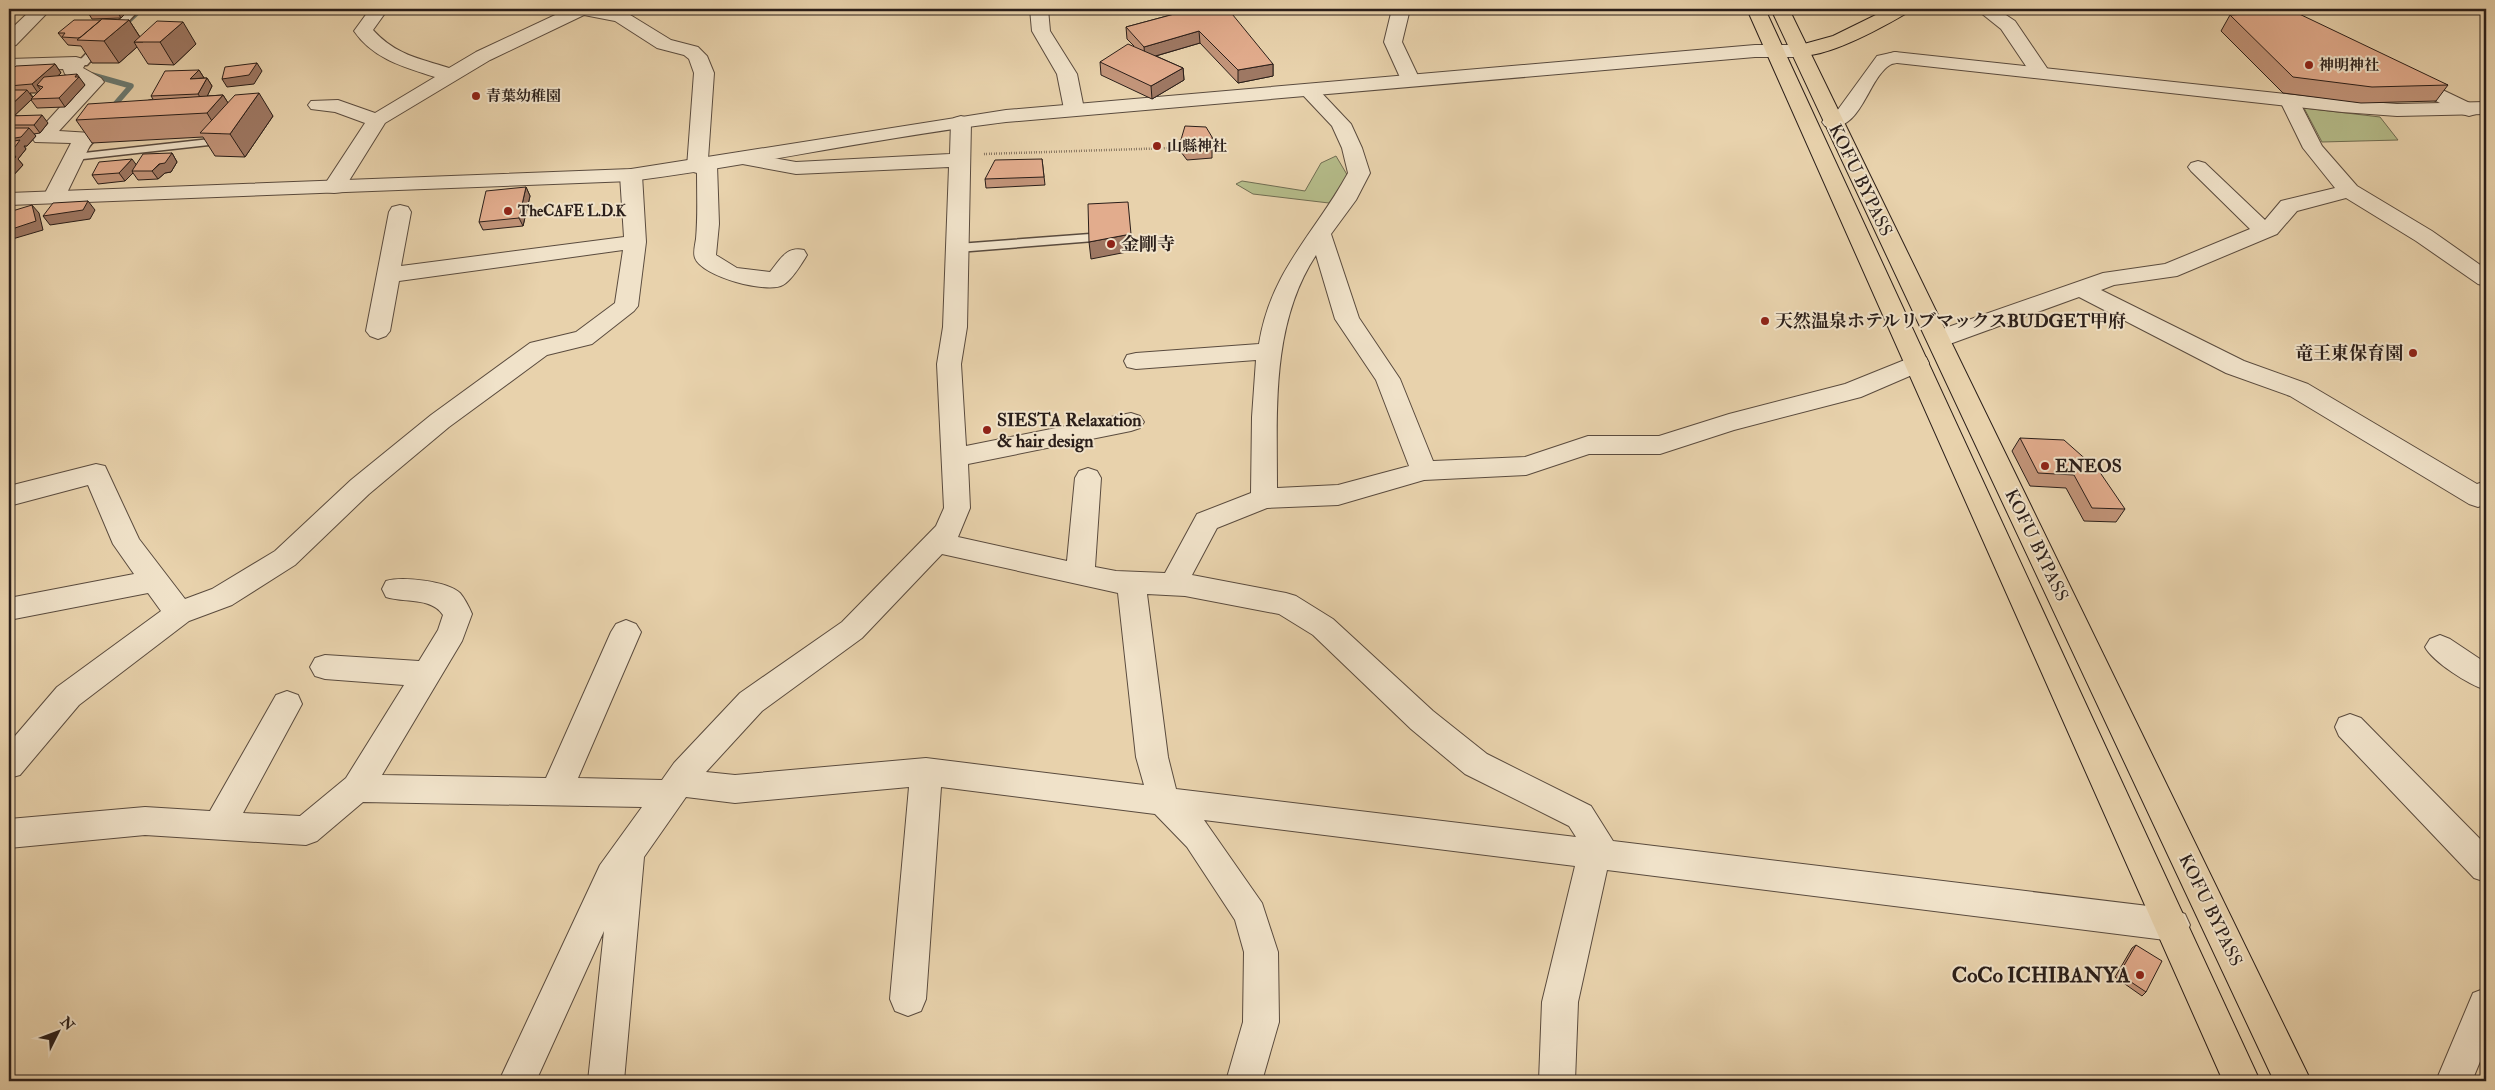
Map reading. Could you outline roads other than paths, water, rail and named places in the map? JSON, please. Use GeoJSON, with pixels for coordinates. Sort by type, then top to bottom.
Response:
{"type":"FeatureCollection","features":[{"type":"Feature","properties":{"kind":"main road","name":"KOFU BYPASS"},"geometry":{"type":"LineString","coordinates":[[1756,9],[1788,51],[1832,122],[1939,339],[2293,1081]]}},
{"type":"Feature","properties":{"kind":"main road","name":"KOFU BYPASS"},"geometry":{"type":"LineString","coordinates":[[1780,9],[1788,51],[1918,363],[2242,1081]]}},
{"type":"Feature","properties":{"kind":"main road"},"geometry":{"type":"LineString","coordinates":[[1788,51],[1822,46],[1869,28],[1901,9]]}},
{"type":"Feature","properties":{"kind":"street"},"geometry":{"type":"LineString","coordinates":[[11,36],[42,9]]}},
{"type":"Feature","properties":{"kind":"street"},"geometry":{"type":"LineString","coordinates":[[379,9],[363,31],[380,49],[403,60],[453,76]]}},
{"type":"Feature","properties":{"kind":"street"},"geometry":{"type":"LineString","coordinates":[[334,187],[378,119],[453,76],[483,56],[582,9],[621,17],[664,44],[691,51],[697,56],[704,72],[702,166],[708,224],[705,257],[713,266],[732,275],[776,280],[796,255]]}},
{"type":"Feature","properties":{"kind":"street"},"geometry":{"type":"LineString","coordinates":[[1022,9],[1040,17],[1041,31],[1067,74],[1074,109]]}},
{"type":"Feature","properties":{"kind":"street"},"geometry":{"type":"LineString","coordinates":[[1401,9],[1392,42],[1410,80]]}},
{"type":"Feature","properties":{"kind":"street"},"geometry":{"type":"LineString","coordinates":[[1985,9],[2008,25],[2041,74]]}},
{"type":"Feature","properties":{"kind":"street"},"geometry":{"type":"LineString","coordinates":[[2264,9],[2326,39]]}},
{"type":"Feature","properties":{"kind":"street"},"geometry":{"type":"LineString","coordinates":[[9,199],[631,175],[702,166],[823,143],[961,122],[1074,109],[1309,91],[1410,80],[1788,51]]}},
{"type":"Feature","properties":{"kind":"street"},"geometry":{"type":"LineString","coordinates":[[1832,122],[1841,119],[1851,102],[1884,60],[1895,58],[2290,101],[2397,110],[2478,109]]}},
{"type":"Feature","properties":{"kind":"street"},"geometry":{"type":"LineString","coordinates":[[9,65],[76,63]]}},
{"type":"Feature","properties":{"kind":"street"},"geometry":{"type":"LineString","coordinates":[[54,197],[84,137],[42,138],[94,82],[72,70],[76,63]]}},
{"type":"Feature","properties":{"kind":"street"},"geometry":{"type":"LineString","coordinates":[[2393,72],[2478,109]]}},
{"type":"Feature","properties":{"kind":"street"},"geometry":{"type":"LineString","coordinates":[[1264,498],[1266,390],[1275,319],[1288,283],[1320,233],[1345,199],[1359,173],[1352,148],[1341,124],[1309,91]]}},
{"type":"Feature","properties":{"kind":"street"},"geometry":{"type":"LineString","coordinates":[[2290,101],[2313,148],[2349,191],[2424,236],[2486,278]]}},
{"type":"Feature","properties":{"kind":"street"},"geometry":{"type":"LineString","coordinates":[[318,105],[338,106],[363,117],[378,119]]}},
{"type":"Feature","properties":{"kind":"street"},"geometry":{"type":"LineString","coordinates":[[517,1081],[612,876],[674,788],[751,702],[852,630],[948,532],[957,508],[949,364],[956,327],[961,122]]}},
{"type":"Feature","properties":{"kind":"street"},"geometry":{"type":"LineString","coordinates":[[744,159],[796,168],[960,158]]}},
{"type":"Feature","properties":{"kind":"street"},"geometry":{"type":"LineString","coordinates":[[2198,167],[2264,231]]}},
{"type":"Feature","properties":{"kind":"street"},"geometry":{"type":"LineString","coordinates":[[9,765],[68,696],[180,613],[222,597],[285,558],[360,488],[433,428],[539,349],[584,338],[626,306],[635,242],[631,175]]}},
{"type":"Feature","properties":{"kind":"street"},"geometry":{"type":"LineString","coordinates":[[1939,339],[2111,278],[2170,271],[2269,229],[2289,206],[2349,191]]}},
{"type":"Feature","properties":{"kind":"street"},"geometry":{"type":"LineString","coordinates":[[378,331],[400,212]]}},
{"type":"Feature","properties":{"kind":"street"},"geometry":{"type":"LineString","coordinates":[[1320,233],[1347,319],[1388,379],[1424,471]]}},
{"type":"Feature","properties":{"kind":"street"},"geometry":{"type":"LineString","coordinates":[[388,275],[635,242]]}},
{"type":"Feature","properties":{"kind":"street"},"geometry":{"type":"LineString","coordinates":[[2081,289],[2235,367],[2299,390],[2478,497],[2486,491]]}},
{"type":"Feature","properties":{"kind":"street"},"geometry":{"type":"LineString","coordinates":[[1136,361],[1270,351]]}},
{"type":"Feature","properties":{"kind":"street"},"geometry":{"type":"LineString","coordinates":[[1174,585],[1207,522],[1264,498],[1338,495],[1424,471],[1526,466],[1588,445],[1660,445],[1729,422],[1852,391],[1918,363]]}},
{"type":"Feature","properties":{"kind":"street"},"geometry":{"type":"LineString","coordinates":[[954,458],[1131,422]]}},
{"type":"Feature","properties":{"kind":"street"},"geometry":{"type":"LineString","coordinates":[[9,496],[96,473],[128,544],[180,613]]}},
{"type":"Feature","properties":{"kind":"street"},"geometry":{"type":"LineString","coordinates":[[1080,574],[1088,478]]}},
{"type":"Feature","properties":{"kind":"street"},"geometry":{"type":"LineString","coordinates":[[937,543],[1080,574],[1131,582],[1174,585],[1286,604],[1322,627],[1422,720],[1476,764],[1580,816],[1597,841],[1560,1002],[1557,1081]]}},
{"type":"Feature","properties":{"kind":"street"},"geometry":{"type":"LineString","coordinates":[[9,609],[156,581]]}},
{"type":"Feature","properties":{"kind":"street"},"geometry":{"type":"LineString","coordinates":[[1131,582],[1152,757],[1164,802],[1199,837],[1245,906],[1250,914],[1261,952],[1260,1022],[1244,1081]]}},
{"type":"Feature","properties":{"kind":"street"},"geometry":{"type":"LineString","coordinates":[[9,834],[145,822],[306,831],[357,788],[452,633],[458,614],[449,600],[432,593],[396,590]]}},
{"type":"Feature","properties":{"kind":"street"},"geometry":{"type":"LineString","coordinates":[[556,792],[626,632]]}},
{"type":"Feature","properties":{"kind":"street"},"geometry":{"type":"LineString","coordinates":[[2440,647],[2486,678]]}},
{"type":"Feature","properties":{"kind":"street"},"geometry":{"type":"LineString","coordinates":[[325,667],[428,674]]}},
{"type":"Feature","properties":{"kind":"street"},"geometry":{"type":"LineString","coordinates":[[219,826],[287,704]]}},
{"type":"Feature","properties":{"kind":"street"},"geometry":{"type":"LineString","coordinates":[[2350,727],[2486,867]]}},
{"type":"Feature","properties":{"kind":"street"},"geometry":{"type":"LineString","coordinates":[[357,788],[556,792],[735,788],[926,772],[2173,925]]}},
{"type":"Feature","properties":{"kind":"street"},"geometry":{"type":"LineString","coordinates":[[908,999],[926,772]]}},
{"type":"Feature","properties":{"kind":"street"},"geometry":{"type":"LineString","coordinates":[[606,1081],[629,853]]}},
{"type":"Feature","properties":{"kind":"street"},"geometry":{"type":"LineString","coordinates":[[2454,1081],[2486,1005]]}},
{"type":"Feature","properties":{"kind":"lane"},"geometry":{"type":"LineString","coordinates":[[76,63],[83,63],[135,9]]}},
{"type":"Feature","properties":{"kind":"lane"},"geometry":{"type":"LineString","coordinates":[[242,112],[223,141],[74,157],[106,119],[242,112]]}},
{"type":"Feature","properties":{"kind":"lane"},"geometry":{"type":"LineString","coordinates":[[958,248],[1090,238]]}},
{"type":"Feature","properties":{"kind":"waterway"},"geometry":{"type":"LineString","coordinates":[[126,23],[141,9]]}},
{"type":"Feature","properties":{"kind":"waterway"},"geometry":{"type":"LineString","coordinates":[[92,75],[131,86],[111,109]]}},
{"type":"Feature","properties":{"kind":"place","name":"神明神社"},"geometry":{"type":"Point","coordinates":[2309,65]}},
{"type":"Feature","properties":{"kind":"place","name":"青葉幼稚園"},"geometry":{"type":"Point","coordinates":[476,96]}},
{"type":"Feature","properties":{"kind":"place","name":"山縣神社"},"geometry":{"type":"Point","coordinates":[1157,146]}},
{"type":"Feature","properties":{"kind":"place","name":"TheCAFE L.D.K"},"geometry":{"type":"Point","coordinates":[508,211]}},
{"type":"Feature","properties":{"kind":"place","name":"金剛寺"},"geometry":{"type":"Point","coordinates":[1111,244]}},
{"type":"Feature","properties":{"kind":"place","name":"天然温泉ホテルリブマックスBUDGET甲府"},"geometry":{"type":"Point","coordinates":[1765,321]}},
{"type":"Feature","properties":{"kind":"place","name":"竜王東保育園"},"geometry":{"type":"Point","coordinates":[2413,353]}},
{"type":"Feature","properties":{"kind":"place","name":"SIESTA Relaxation & hair design"},"geometry":{"type":"Point","coordinates":[987,430]}},
{"type":"Feature","properties":{"kind":"place","name":"ENEOS"},"geometry":{"type":"Point","coordinates":[2045,466]}},
{"type":"Feature","properties":{"kind":"place","name":"CoCo ICHIBANYA"},"geometry":{"type":"Point","coordinates":[2140,975]}}]}
